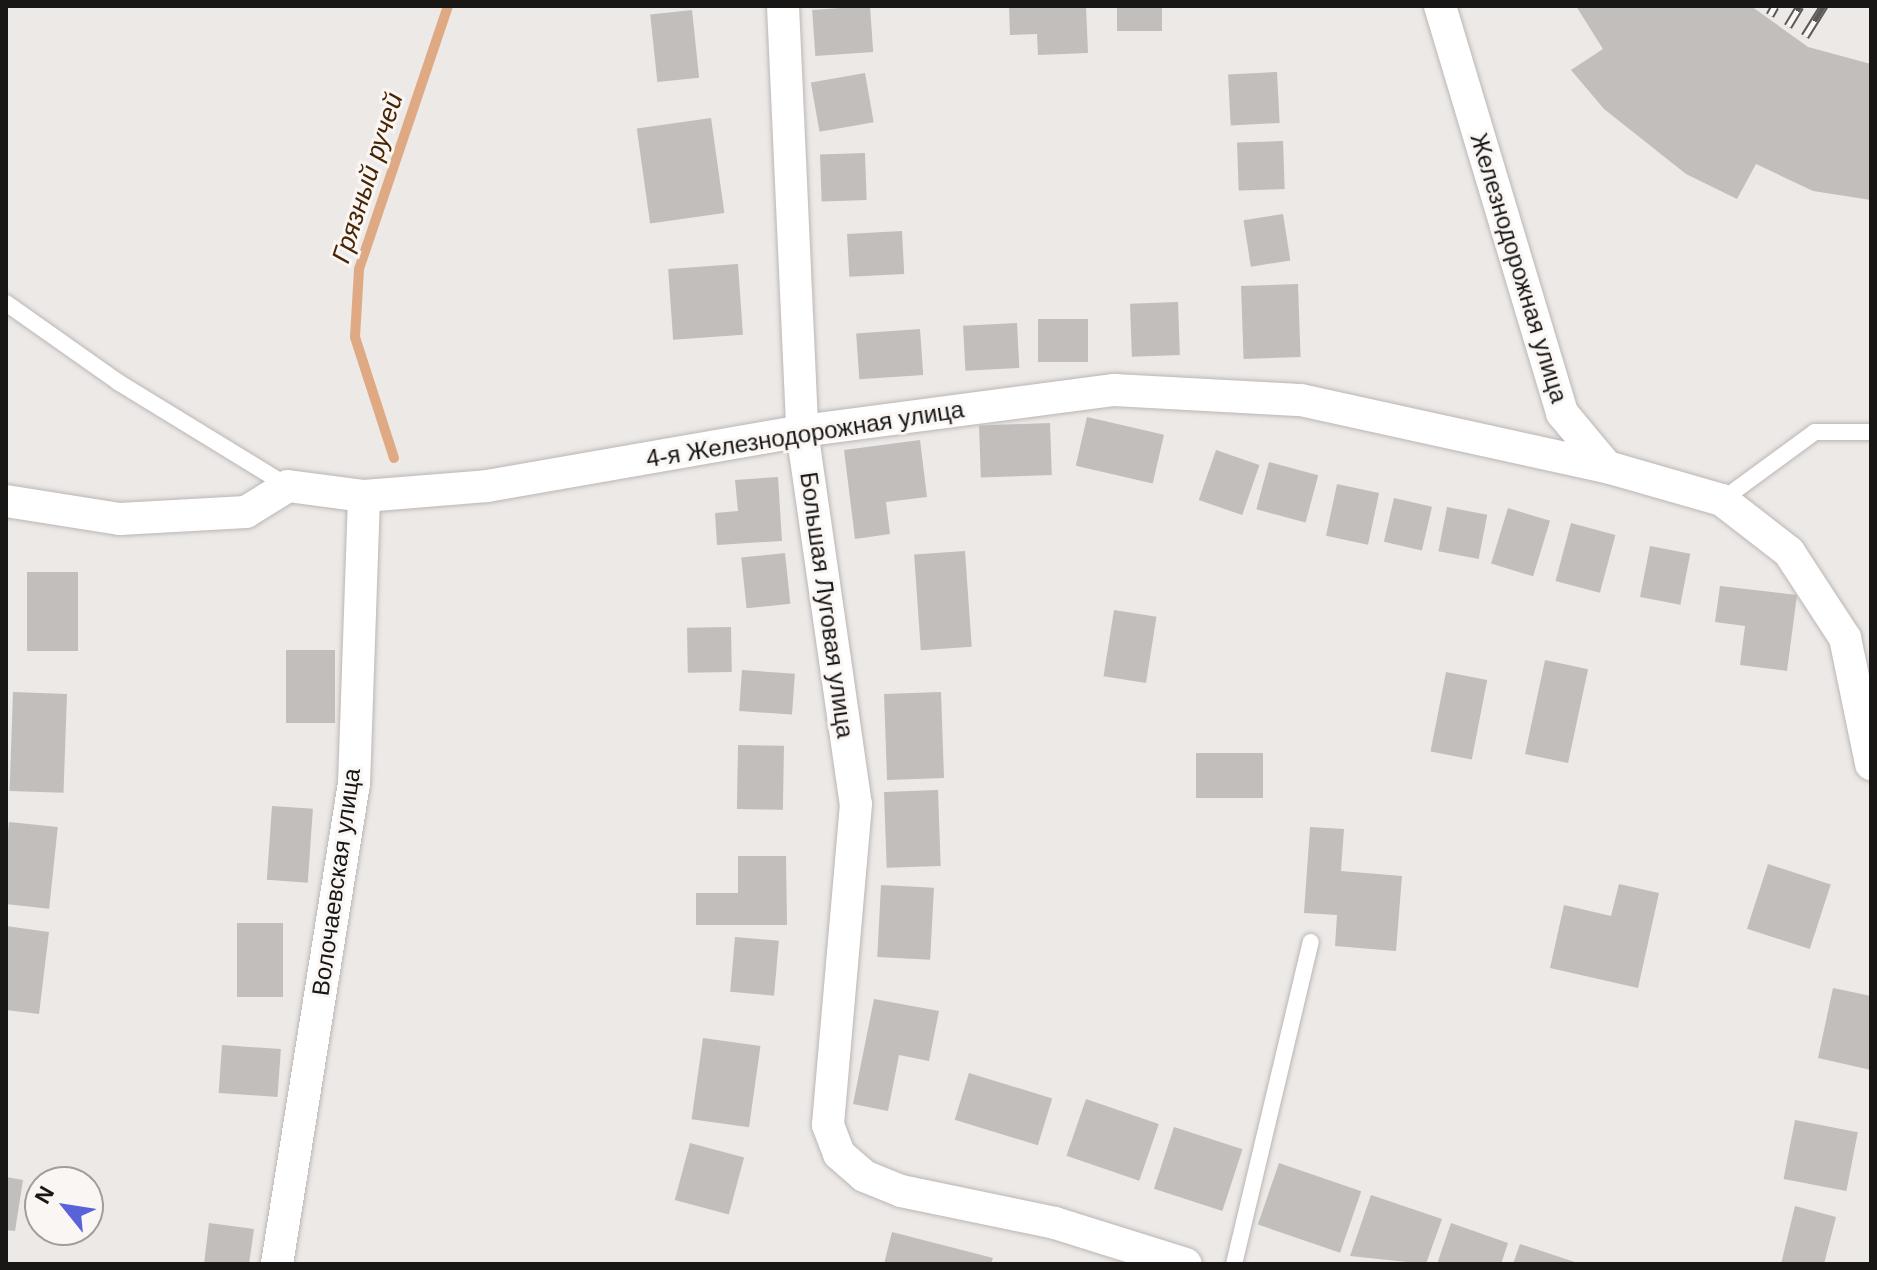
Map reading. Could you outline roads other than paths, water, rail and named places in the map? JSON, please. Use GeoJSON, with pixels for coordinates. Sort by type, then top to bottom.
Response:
{"type":"FeatureCollection","features":[{"type":"Feature","properties":{"kind":"street","name":"Большая Луговая улица"},"geometry":{"type":"LineString","coordinates":[[783,6],[802,431],[856,804],[828,1125],[839,1154],[864,1176],[901,1191],[1055,1223],[1186,1264]]}},
{"type":"Feature","properties":{"kind":"street","name":"Железнодорожная улица"},"geometry":{"type":"LineString","coordinates":[[1440,6],[1562,413],[1607,467]]}},
{"type":"Feature","properties":{"kind":"street","name":"4-я Железнодорожная улица"},"geometry":{"type":"LineString","coordinates":[[288,486],[364,496],[487,486],[802,431],[1114,390],[1226,391],[1301,400],[1607,467]]}},
{"type":"Feature","properties":{"kind":"street"},"geometry":{"type":"LineString","coordinates":[[1607,467],[1722,500],[1789,552],[1845,638],[1871,764]]}},
{"type":"Feature","properties":{"kind":"street"},"geometry":{"type":"LineString","coordinates":[[6,501],[135,518],[246,512],[288,486]]}},
{"type":"Feature","properties":{"kind":"street","name":"Волочаевская улица"},"geometry":{"type":"LineString","coordinates":[[277,1264],[354,784],[364,496]]}},
{"type":"Feature","properties":{"kind":"lane"},"geometry":{"type":"LineString","coordinates":[[6,303],[118,382],[288,486]]}},
{"type":"Feature","properties":{"kind":"lane"},"geometry":{"type":"LineString","coordinates":[[1722,500],[1815,432],[1871,432]]}},
{"type":"Feature","properties":{"kind":"lane"},"geometry":{"type":"LineString","coordinates":[[1234,1264],[1311,942]]}},
{"type":"Feature","properties":{"kind":"waterway","name":"Грязный ручей"},"geometry":{"type":"LineString","coordinates":[[394,458],[355,337],[359,269],[448,6]]}},
{"type":"Feature","properties":{"kind":"railway"},"geometry":{"type":"LineString","coordinates":[[1770,15],[1775,6]]}},
{"type":"Feature","properties":{"kind":"railway"},"geometry":{"type":"LineString","coordinates":[[1788,26],[1800,6]]}},
{"type":"Feature","properties":{"kind":"railway"},"geometry":{"type":"LineString","coordinates":[[1805,36],[1824,6]]}}]}
